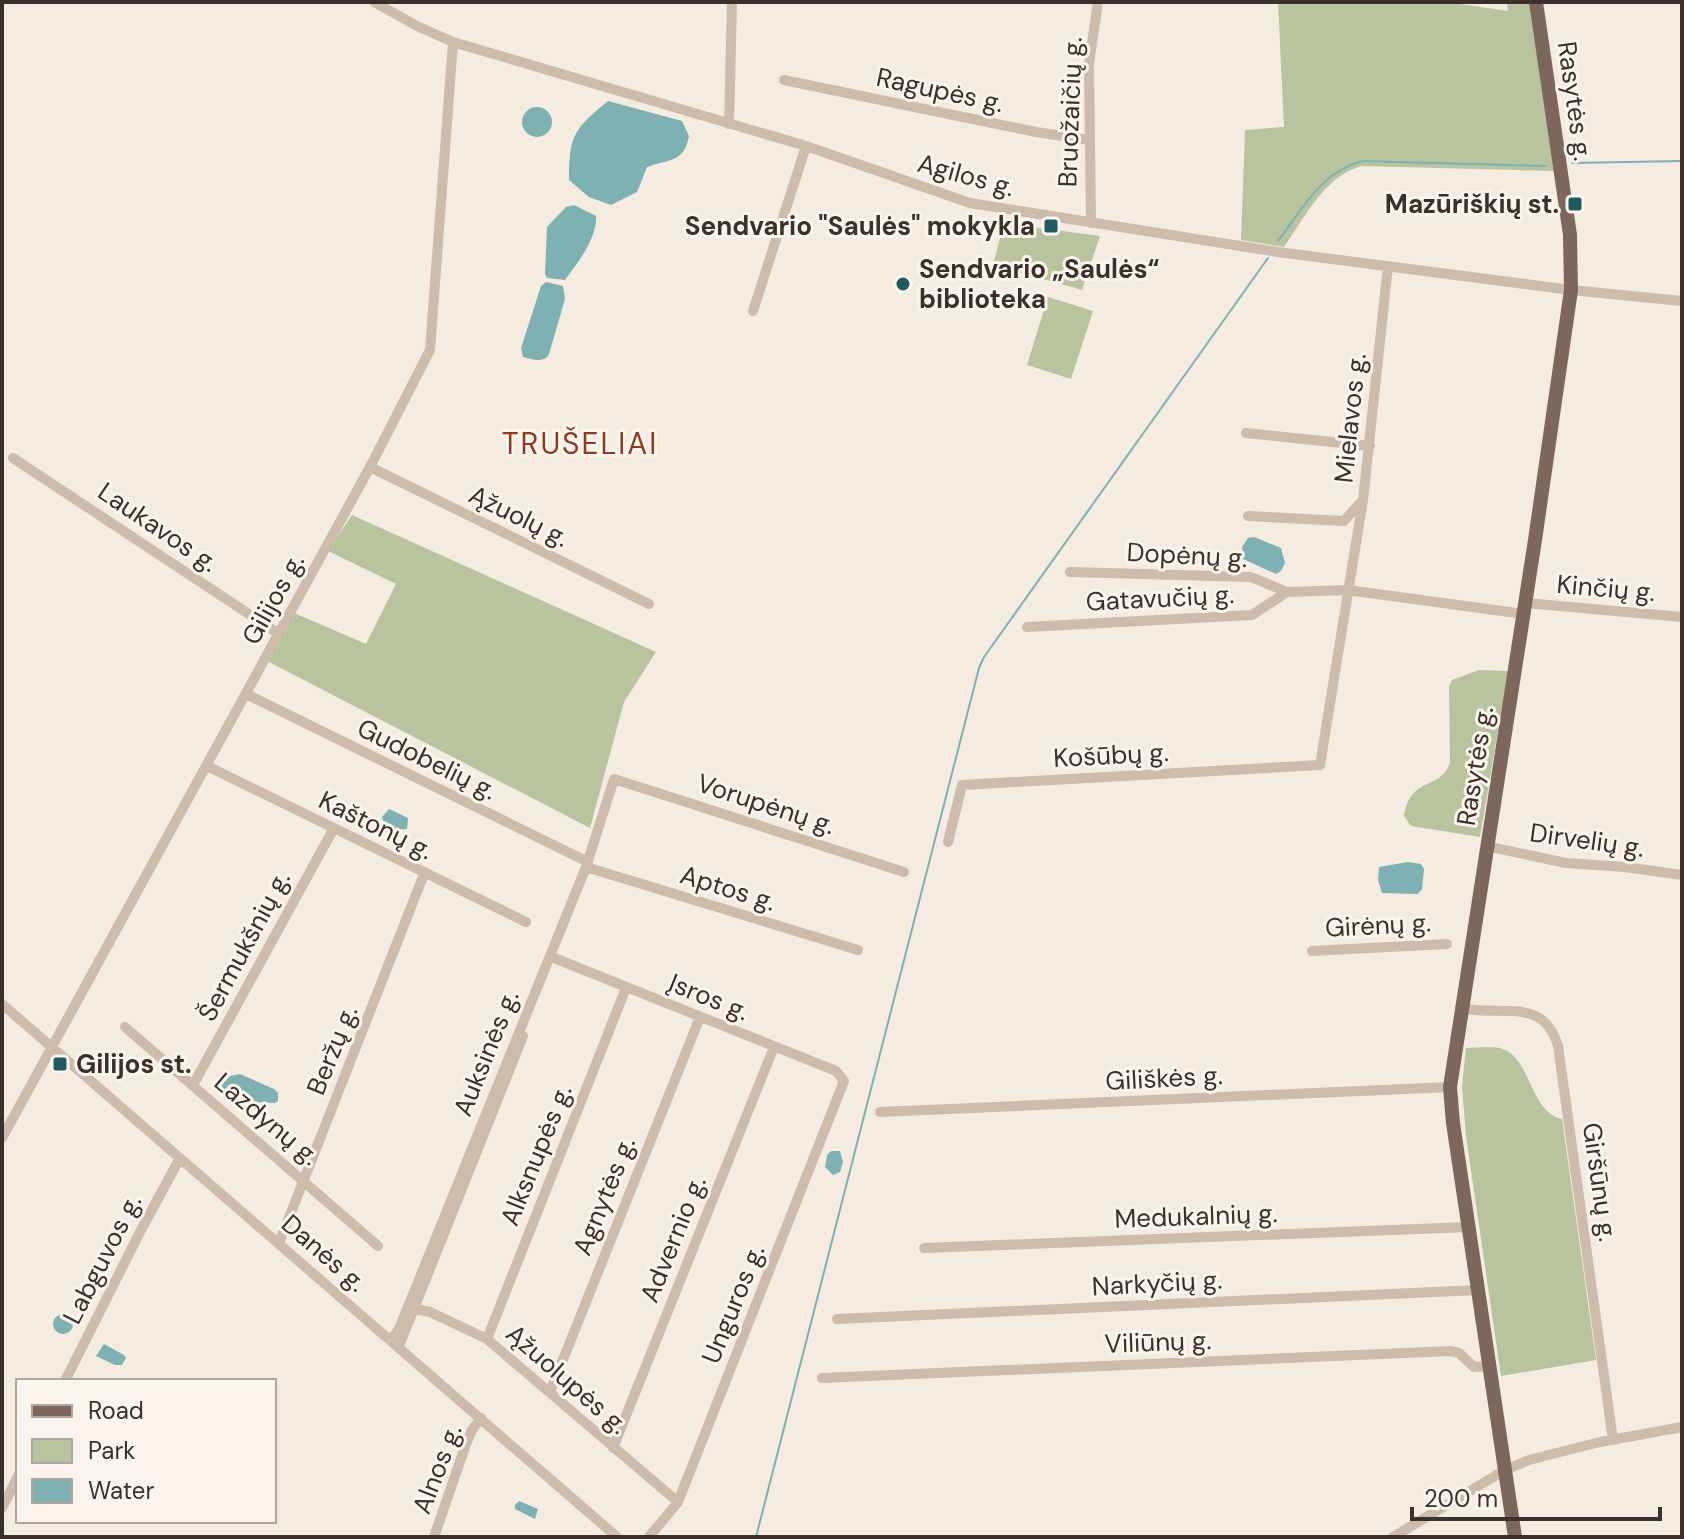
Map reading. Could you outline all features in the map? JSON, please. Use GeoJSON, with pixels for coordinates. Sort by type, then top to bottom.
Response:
{"type":"FeatureCollection","features":[{"type":"Feature","properties":{"kind":"main road","name":"Rasytės g."},"geometry":{"type":"LineString","coordinates":[[1515,1537],[1450,1087],[1571,290],[1570,235],[1536,2]]}},
{"type":"Feature","properties":{"kind":"street","name":"Agilos g."},"geometry":{"type":"LineString","coordinates":[[374,2],[453,42],[806,146],[970,203],[1388,266],[1682,301]]}},
{"type":"Feature","properties":{"kind":"street"},"geometry":{"type":"LineString","coordinates":[[729,124],[732,2]]}},
{"type":"Feature","properties":{"kind":"street","name":"Bruožaičių g."},"geometry":{"type":"LineString","coordinates":[[1091,223],[1089,64],[1098,2]]}},
{"type":"Feature","properties":{"kind":"street","name":"Gilijos g."},"geometry":{"type":"LineString","coordinates":[[2,1138],[370,467],[430,350],[453,42]]}},
{"type":"Feature","properties":{"kind":"street","name":"Ragupės g."},"geometry":{"type":"LineString","coordinates":[[784,80],[1089,140]]}},
{"type":"Feature","properties":{"kind":"street"},"geometry":{"type":"LineString","coordinates":[[753,311],[806,146]]}},
{"type":"Feature","properties":{"kind":"street","name":"Mielavos g."},"geometry":{"type":"LineString","coordinates":[[1248,516],[1344,521],[1363,500],[1388,266]]}},
{"type":"Feature","properties":{"kind":"street"},"geometry":{"type":"LineString","coordinates":[[1246,433],[1370,446]]}},
{"type":"Feature","properties":{"kind":"street","name":"Laukavos g."},"geometry":{"type":"LineString","coordinates":[[13,458],[279,634]]}},
{"type":"Feature","properties":{"kind":"street","name":"Ąžuolų g."},"geometry":{"type":"LineString","coordinates":[[370,467],[649,604]]}},
{"type":"Feature","properties":{"kind":"street"},"geometry":{"type":"LineString","coordinates":[[1347,590],[1363,500]]}},
{"type":"Feature","properties":{"kind":"street","name":"Dopėnų g."},"geometry":{"type":"LineString","coordinates":[[1070,572],[1251,577],[1287,592],[1347,590]]}},
{"type":"Feature","properties":{"kind":"street","name":"Kinčių g."},"geometry":{"type":"LineString","coordinates":[[1347,590],[1525,608],[1682,617]]}},
{"type":"Feature","properties":{"kind":"street","name":"Košūbų g."},"geometry":{"type":"LineString","coordinates":[[948,842],[962,785],[1320,765],[1347,590]]}},
{"type":"Feature","properties":{"kind":"street","name":"Gatavučių g."},"geometry":{"type":"LineString","coordinates":[[1027,627],[1252,615],[1287,592]]}},
{"type":"Feature","properties":{"kind":"street","name":"Gudobelių g."},"geometry":{"type":"LineString","coordinates":[[246,694],[587,865]]}},
{"type":"Feature","properties":{"kind":"street","name":"Kaštonų g."},"geometry":{"type":"LineString","coordinates":[[207,766],[526,922]]}},
{"type":"Feature","properties":{"kind":"street","name":"Auksinės g."},"geometry":{"type":"LineString","coordinates":[[395,1343],[587,865],[614,779]]}},
{"type":"Feature","properties":{"kind":"street","name":"Vorupėnų g."},"geometry":{"type":"LineString","coordinates":[[614,779],[904,872]]}},
{"type":"Feature","properties":{"kind":"street","name":"Šermukšnių g."},"geometry":{"type":"LineString","coordinates":[[193,1085],[334,828]]}},
{"type":"Feature","properties":{"kind":"street","name":"Dirvelių g."},"geometry":{"type":"LineString","coordinates":[[1486,846],[1566,863],[1682,875]]}},
{"type":"Feature","properties":{"kind":"street","name":"Aptos g."},"geometry":{"type":"LineString","coordinates":[[587,865],[858,950]]}},
{"type":"Feature","properties":{"kind":"street","name":"Beržų g."},"geometry":{"type":"LineString","coordinates":[[279,1243],[424,874]]}},
{"type":"Feature","properties":{"kind":"street"},"geometry":{"type":"LineString","coordinates":[[395,1343],[415,1309],[569,923]]}},
{"type":"Feature","properties":{"kind":"street","name":"Girėnų g."},"geometry":{"type":"LineString","coordinates":[[1312,951],[1447,944]]}},
{"type":"Feature","properties":{"kind":"street","name":"Įsros g."},"geometry":{"type":"LineString","coordinates":[[554,958],[836,1071],[844,1081]]}},
{"type":"Feature","properties":{"kind":"street","name":"Alksnupės g."},"geometry":{"type":"LineString","coordinates":[[487,1339],[626,988]]}},
{"type":"Feature","properties":{"kind":"street","name":"Danės g."},"geometry":{"type":"LineString","coordinates":[[2,1004],[617,1537]]}},
{"type":"Feature","properties":{"kind":"street","name":"Giršūnų g."},"geometry":{"type":"LineString","coordinates":[[1460,1008],[1480,1012],[1531,1012],[1544,1019],[1553,1031],[1558,1046],[1580,1191],[1613,1440]]}},
{"type":"Feature","properties":{"kind":"street","name":"Agnytės g."},"geometry":{"type":"LineString","coordinates":[[550,1392],[700,1017]]}},
{"type":"Feature","properties":{"kind":"street","name":"Lazdynų g."},"geometry":{"type":"LineString","coordinates":[[125,1027],[378,1246]]}},
{"type":"Feature","properties":{"kind":"street","name":"Advernio g."},"geometry":{"type":"LineString","coordinates":[[613,1448],[774,1047]]}},
{"type":"Feature","properties":{"kind":"street","name":"Unguros g."},"geometry":{"type":"LineString","coordinates":[[649,1537],[678,1502],[844,1081]]}},
{"type":"Feature","properties":{"kind":"street","name":"Giliškės g."},"geometry":{"type":"LineString","coordinates":[[880,1112],[1450,1087]]}},
{"type":"Feature","properties":{"kind":"street","name":"Labguvos g."},"geometry":{"type":"LineString","coordinates":[[66,1379],[180,1158]]}},
{"type":"Feature","properties":{"kind":"street","name":"Medukalnių g."},"geometry":{"type":"LineString","coordinates":[[924,1248],[1469,1227]]}},
{"type":"Feature","properties":{"kind":"street","name":"Narkyčių g."},"geometry":{"type":"LineString","coordinates":[[837,1319],[1478,1290]]}},
{"type":"Feature","properties":{"kind":"street","name":"Ąžuolupės g."},"geometry":{"type":"LineString","coordinates":[[415,1309],[430,1312],[487,1339],[678,1502]]}},
{"type":"Feature","properties":{"kind":"street","name":"Viliūnų g."},"geometry":{"type":"LineString","coordinates":[[822,1378],[1451,1351],[1459,1353],[1474,1367],[1489,1366]]}},
{"type":"Feature","properties":{"kind":"street","name":"Alnos g."},"geometry":{"type":"LineString","coordinates":[[434,1537],[466,1444],[481,1418]]}},
{"type":"Feature","properties":{"kind":"street"},"geometry":{"type":"LineString","coordinates":[[1393,1537],[1505,1470],[1529,1460],[1682,1427]]}},
{"type":"Feature","properties":{"kind":"street"},"geometry":{"type":"LineString","coordinates":[[2,1508],[16,1480]]}},
{"type":"Feature","properties":{"kind":"green space"},"geometry":{"type":"Polygon","coordinates":[[[1278,2],[1447,2],[1508,11],[1507,2],[1531,2],[1558,171],[1361,166],[1348,171],[1326,189],[1284,247],[1241,240],[1245,130],[1284,127],[1278,2]]]}},
{"type":"Feature","properties":{"kind":"green space"},"geometry":{"type":"Polygon","coordinates":[[[1004,223],[1100,236],[1082,290],[993,265],[1004,223]]]}},
{"type":"Feature","properties":{"kind":"green space"},"geometry":{"type":"Polygon","coordinates":[[[1048,297],[1093,311],[1071,379],[1027,365],[1048,297]]]}},
{"type":"Feature","properties":{"kind":"green space"},"geometry":{"type":"Polygon","coordinates":[[[352,515],[656,652],[624,702],[590,828],[269,662],[294,613],[366,644],[396,584],[328,551],[352,515]]]}},
{"type":"Feature","properties":{"kind":"green space"},"geometry":{"type":"Polygon","coordinates":[[[1479,670],[1508,671],[1480,837],[1411,826],[1404,816],[1413,794],[1440,777],[1450,763],[1449,686],[1452,680],[1479,670]]]}},
{"type":"Feature","properties":{"kind":"green space"},"geometry":{"type":"Polygon","coordinates":[[[1466,1048],[1499,1048],[1512,1055],[1520,1063],[1543,1107],[1562,1119],[1596,1360],[1501,1376],[1466,1136],[1462,1087],[1466,1048]]]}},
{"type":"Feature","properties":{"kind":"water"},"geometry":{"type":"Polygon","coordinates":[[[608,101],[682,121],[689,136],[679,156],[647,167],[637,192],[611,205],[589,197],[569,180],[570,153],[576,134],[608,101]]]}},
{"type":"Feature","properties":{"kind":"water"},"geometry":{"type":"Polygon","coordinates":[[[537,107],[543,108],[551,116],[551,128],[543,136],[537,137],[531,136],[523,128],[522,122],[523,116],[531,108],[537,107]]]}},
{"type":"Feature","properties":{"kind":"water"},"geometry":{"type":"Polygon","coordinates":[[[574,205],[596,216],[593,233],[586,250],[565,280],[547,278],[547,227],[566,207],[574,205]]]}},
{"type":"Feature","properties":{"kind":"water"},"geometry":{"type":"Polygon","coordinates":[[[546,282],[563,286],[565,299],[549,354],[544,359],[534,360],[523,357],[521,348],[541,286],[546,282]]]}},
{"type":"Feature","properties":{"kind":"water"},"geometry":{"type":"Polygon","coordinates":[[[1254,537],[1281,548],[1285,563],[1281,571],[1276,574],[1243,559],[1242,547],[1248,538],[1254,537]]]}},
{"type":"Feature","properties":{"kind":"water"},"geometry":{"type":"Polygon","coordinates":[[[389,809],[408,818],[407,829],[396,830],[384,824],[382,817],[389,809]]]}},
{"type":"Feature","properties":{"kind":"water"},"geometry":{"type":"Polygon","coordinates":[[[1408,862],[1421,864],[1424,869],[1422,889],[1418,894],[1382,893],[1378,880],[1379,867],[1408,862]]]}},
{"type":"Feature","properties":{"kind":"water"},"geometry":{"type":"Polygon","coordinates":[[[240,1074],[274,1089],[278,1093],[278,1101],[227,1101],[223,1098],[222,1084],[230,1076],[240,1074]]]}},
{"type":"Feature","properties":{"kind":"water"},"geometry":{"type":"Polygon","coordinates":[[[831,1151],[840,1151],[843,1162],[840,1172],[833,1175],[825,1167],[831,1151]]]}},
{"type":"Feature","properties":{"kind":"water"},"geometry":{"type":"Polygon","coordinates":[[[63,1314],[70,1317],[73,1324],[70,1331],[63,1334],[56,1331],[53,1324],[56,1317],[63,1314]]]}},
{"type":"Feature","properties":{"kind":"water"},"geometry":{"type":"Polygon","coordinates":[[[104,1344],[124,1355],[126,1358],[122,1365],[96,1356],[104,1344]]]}},
{"type":"Feature","properties":{"kind":"water"},"geometry":{"type":"Polygon","coordinates":[[[519,1501],[538,1509],[535,1519],[515,1509],[519,1501]]]}},
{"type":"Feature","properties":{"kind":"waterway"},"geometry":{"type":"LineString","coordinates":[[1278,241],[1324,182],[1363,161],[1545,166]]}},
{"type":"Feature","properties":{"kind":"waterway"},"geometry":{"type":"LineString","coordinates":[[1572,163],[1682,161]]}},
{"type":"Feature","properties":{"kind":"waterway"},"geometry":{"type":"LineString","coordinates":[[756,1537],[979,668],[1268,258]]}},
{"type":"Feature","properties":{"kind":"place","name":"Mazūriškių st."},"geometry":{"type":"Point","coordinates":[1575,204]}},
{"type":"Feature","properties":{"kind":"place","name":"Sendvario \"Saulės\" mokykla"},"geometry":{"type":"Point","coordinates":[1051,226]}},
{"type":"Feature","properties":{"kind":"place","name":"Sendvario „Saulės“ biblioteka"},"geometry":{"type":"Point","coordinates":[903,284]}},
{"type":"Feature","properties":{"kind":"place","name":"Gilijos st."},"geometry":{"type":"Point","coordinates":[60,1064]}},
{"type":"Feature","properties":{"kind":"district","name":"TRUŠELIAI"},"geometry":{"type":"Point","coordinates":[580,443]}}]}
